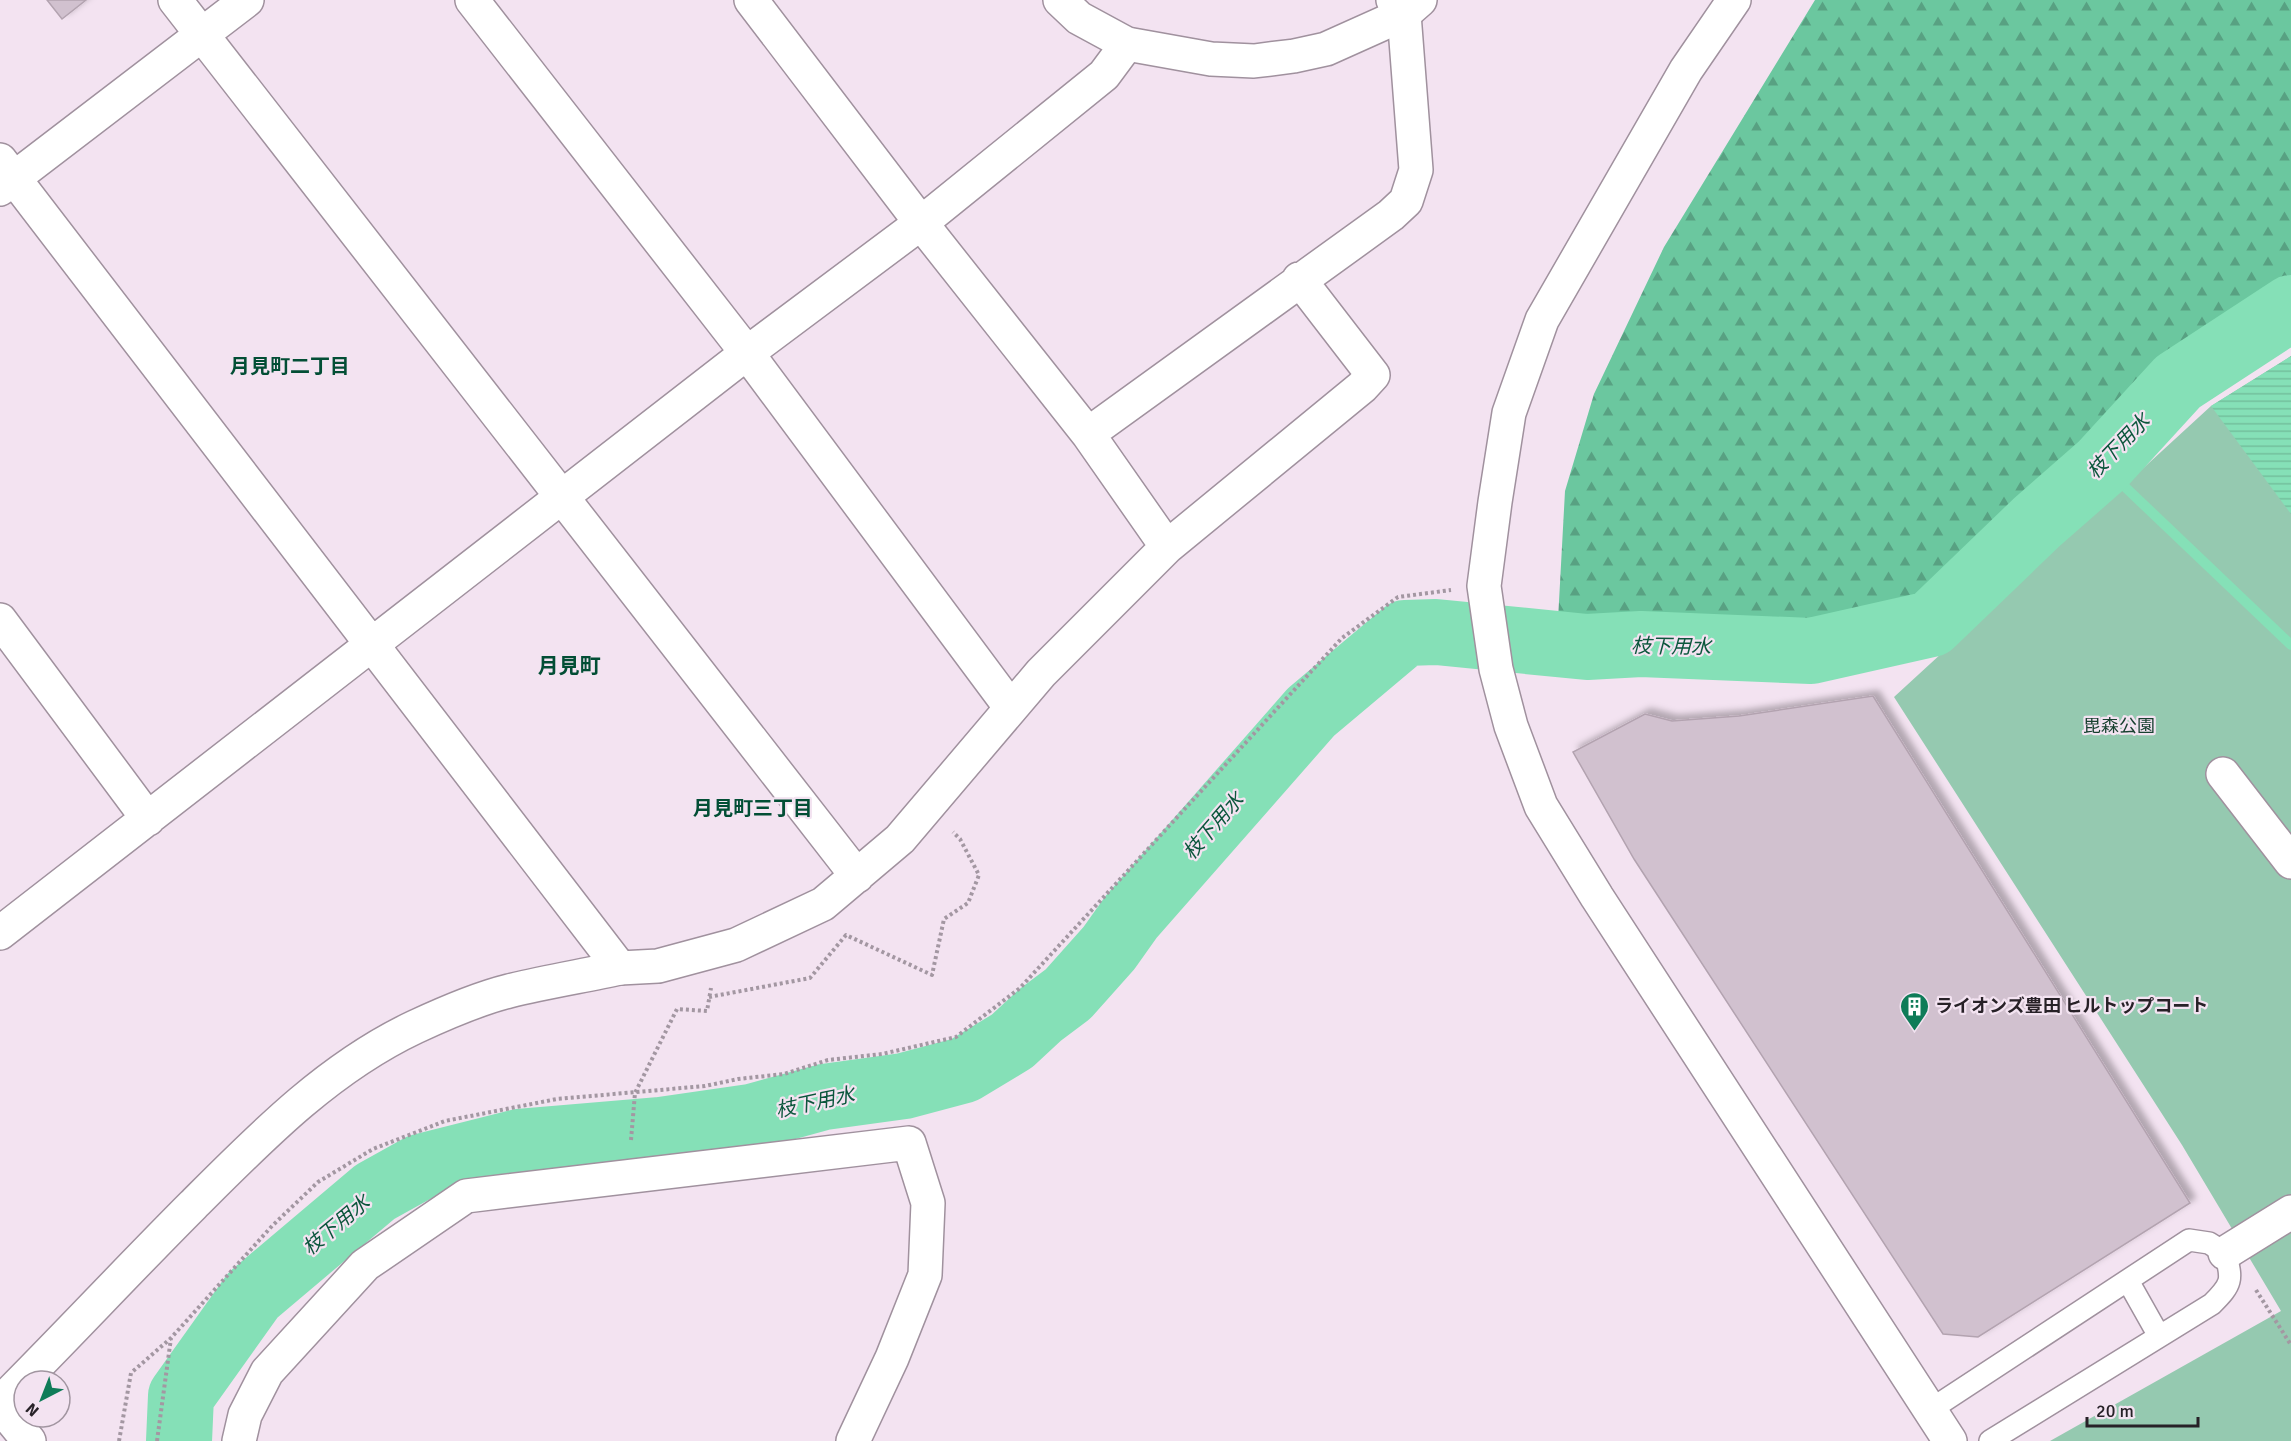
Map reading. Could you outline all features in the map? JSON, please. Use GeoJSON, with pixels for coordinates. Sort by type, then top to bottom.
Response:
{"type":"FeatureCollection","features":[{"type":"Feature","properties":{"kind":"street"},"geometry":{"type":"LineString","coordinates":[[175,0],[857,876]]}},
{"type":"Feature","properties":{"kind":"street"},"geometry":{"type":"LineString","coordinates":[[247,0],[5,176],[372,643],[620,969]]}},
{"type":"Feature","properties":{"kind":"street"},"geometry":{"type":"LineString","coordinates":[[472,0],[747,353],[1011,708]]}},
{"type":"Feature","properties":{"kind":"street"},"geometry":{"type":"LineString","coordinates":[[751,0],[921,223],[1088,434],[1167,547]]}},
{"type":"Feature","properties":{"kind":"street"},"geometry":{"type":"LineString","coordinates":[[1060,0],[1079,18],[1127,44],[1211,59],[1254,61],[1294,56],[1326,48],[1406,5],[1416,170],[1406,201],[1391,215],[1299,279],[1088,434]]}},
{"type":"Feature","properties":{"kind":"street"},"geometry":{"type":"LineString","coordinates":[[1734,0],[1686,70],[1542,320],[1509,413],[1484,586],[1495,659],[1511,726],[1541,806],[1597,897],[1950,1441]]}},
{"type":"Feature","properties":{"kind":"street"},"geometry":{"type":"LineString","coordinates":[[0,933],[747,353],[921,223],[1104,75],[1127,44]]}},
{"type":"Feature","properties":{"kind":"street"},"geometry":{"type":"LineString","coordinates":[[29,1441],[0,1405],[93,1306],[273,1125],[320,1086],[363,1056],[414,1028],[464,1006],[508,991],[620,969],[658,966],[736,945],[823,904],[900,839],[1041,673],[1167,547],[1362,387],[1373,375],[1299,279]]}},
{"type":"Feature","properties":{"kind":"street"},"geometry":{"type":"LineString","coordinates":[[0,620],[148,819]]}},
{"type":"Feature","properties":{"kind":"street"},"geometry":{"type":"LineString","coordinates":[[2223,774],[2291,862]]}},
{"type":"Feature","properties":{"kind":"street"},"geometry":{"type":"LineString","coordinates":[[239,1441],[245,1415],[267,1372],[365,1265],[465,1196],[909,1143],[928,1203],[925,1275],[892,1358],[853,1441]]}},
{"type":"Feature","properties":{"kind":"street"},"geometry":{"type":"LineString","coordinates":[[2228,1251],[2291,1212]]}},
{"type":"Feature","properties":{"kind":"lane"},"geometry":{"type":"LineString","coordinates":[[1930,1410],[2189,1240],[2210,1243],[2228,1251],[2231,1274],[2227,1289],[2212,1304],[1989,1441]]}},
{"type":"Feature","properties":{"kind":"lane"},"geometry":{"type":"LineString","coordinates":[[2128,1281],[2159,1336]]}},
{"type":"Feature","properties":{"kind":"path"},"geometry":{"type":"LineString","coordinates":[[923,1043],[956,1037],[1020,988],[1342,638],[1398,597],[1484,586]]}},
{"type":"Feature","properties":{"kind":"path"},"geometry":{"type":"LineString","coordinates":[[709,997],[810,978],[846,935],[932,975],[944,919],[968,903],[979,875],[960,839],[930,804]]}},
{"type":"Feature","properties":{"kind":"path"},"geometry":{"type":"LineString","coordinates":[[628,1177],[635,1093],[677,1010],[707,1011],[713,975],[705,953]]}},
{"type":"Feature","properties":{"kind":"path"},"geometry":{"type":"LineString","coordinates":[[2228,1251],[2291,1345]]}},
{"type":"Feature","properties":{"kind":"path"},"geometry":{"type":"LineString","coordinates":[[157,1441],[171,1338]]}},
{"type":"Feature","properties":{"kind":"green space"},"geometry":{"type":"Polygon","coordinates":[[[1815,0],[2291,0],[2291,280],[2166,363],[2021,511],[1918,606],[1810,629],[1656,624],[1581,629],[1558,620],[1565,491],[1594,394],[1664,247],[1815,0]]]}},
{"type":"Feature","properties":{"kind":"green space","name":"毘森公園"},"geometry":{"type":"Polygon","coordinates":[[[2291,356],[2291,1441],[2050,1441],[2281,1311],[2182,1145],[1894,697],[2211,406],[2291,356]]]}},
{"type":"Feature","properties":{"kind":"shaded area"},"geometry":{"type":"Polygon","coordinates":[[[2291,356],[2291,514],[2211,406],[2291,356]]]}},
{"type":"Feature","properties":{"kind":"building"},"geometry":{"type":"Polygon","coordinates":[[[47,0],[86,0],[62,19],[47,0]]]}},
{"type":"Feature","properties":{"kind":"building","name":"ライオンズ豊田 ヒルトップコート"},"geometry":{"type":"Polygon","coordinates":[[[1873,696],[2190,1203],[1978,1337],[1943,1334],[1634,859],[1573,752],[1645,714],[1672,721],[1739,716],[1873,696]]]}},
{"type":"Feature","properties":{"kind":"waterway","name":"枝下用水"},"geometry":{"type":"LineString","coordinates":[[179,1441],[181,1396],[253,1295],[375,1192],[420,1167],[519,1142],[661,1130],[751,1117],[824,1097],[904,1086],[964,1070],[1012,1041],[1040,1015],[1068,994],[1109,948],[1131,917],[1311,712],[1405,633],[1436,632],[1587,647],[1641,644],[1811,651],[1931,624],[2037,522],[2102,465],[2178,382],[2291,308]]}},
{"type":"Feature","properties":{"kind":"waterway"},"geometry":{"type":"LineString","coordinates":[[2102,465],[2291,645]]}},
{"type":"Feature","properties":{"kind":"place","name":"ライオンズ豊田 ヒルトップコート"},"geometry":{"type":"Point","coordinates":[1914,1032]}},
{"type":"Feature","properties":{"kind":"district","name":"月見町二丁目"},"geometry":{"type":"Point","coordinates":[290,366]}},
{"type":"Feature","properties":{"kind":"district","name":"月見町"},"geometry":{"type":"Point","coordinates":[569,666]}},
{"type":"Feature","properties":{"kind":"district","name":"月見町三丁目"},"geometry":{"type":"Point","coordinates":[753,808]}}]}
